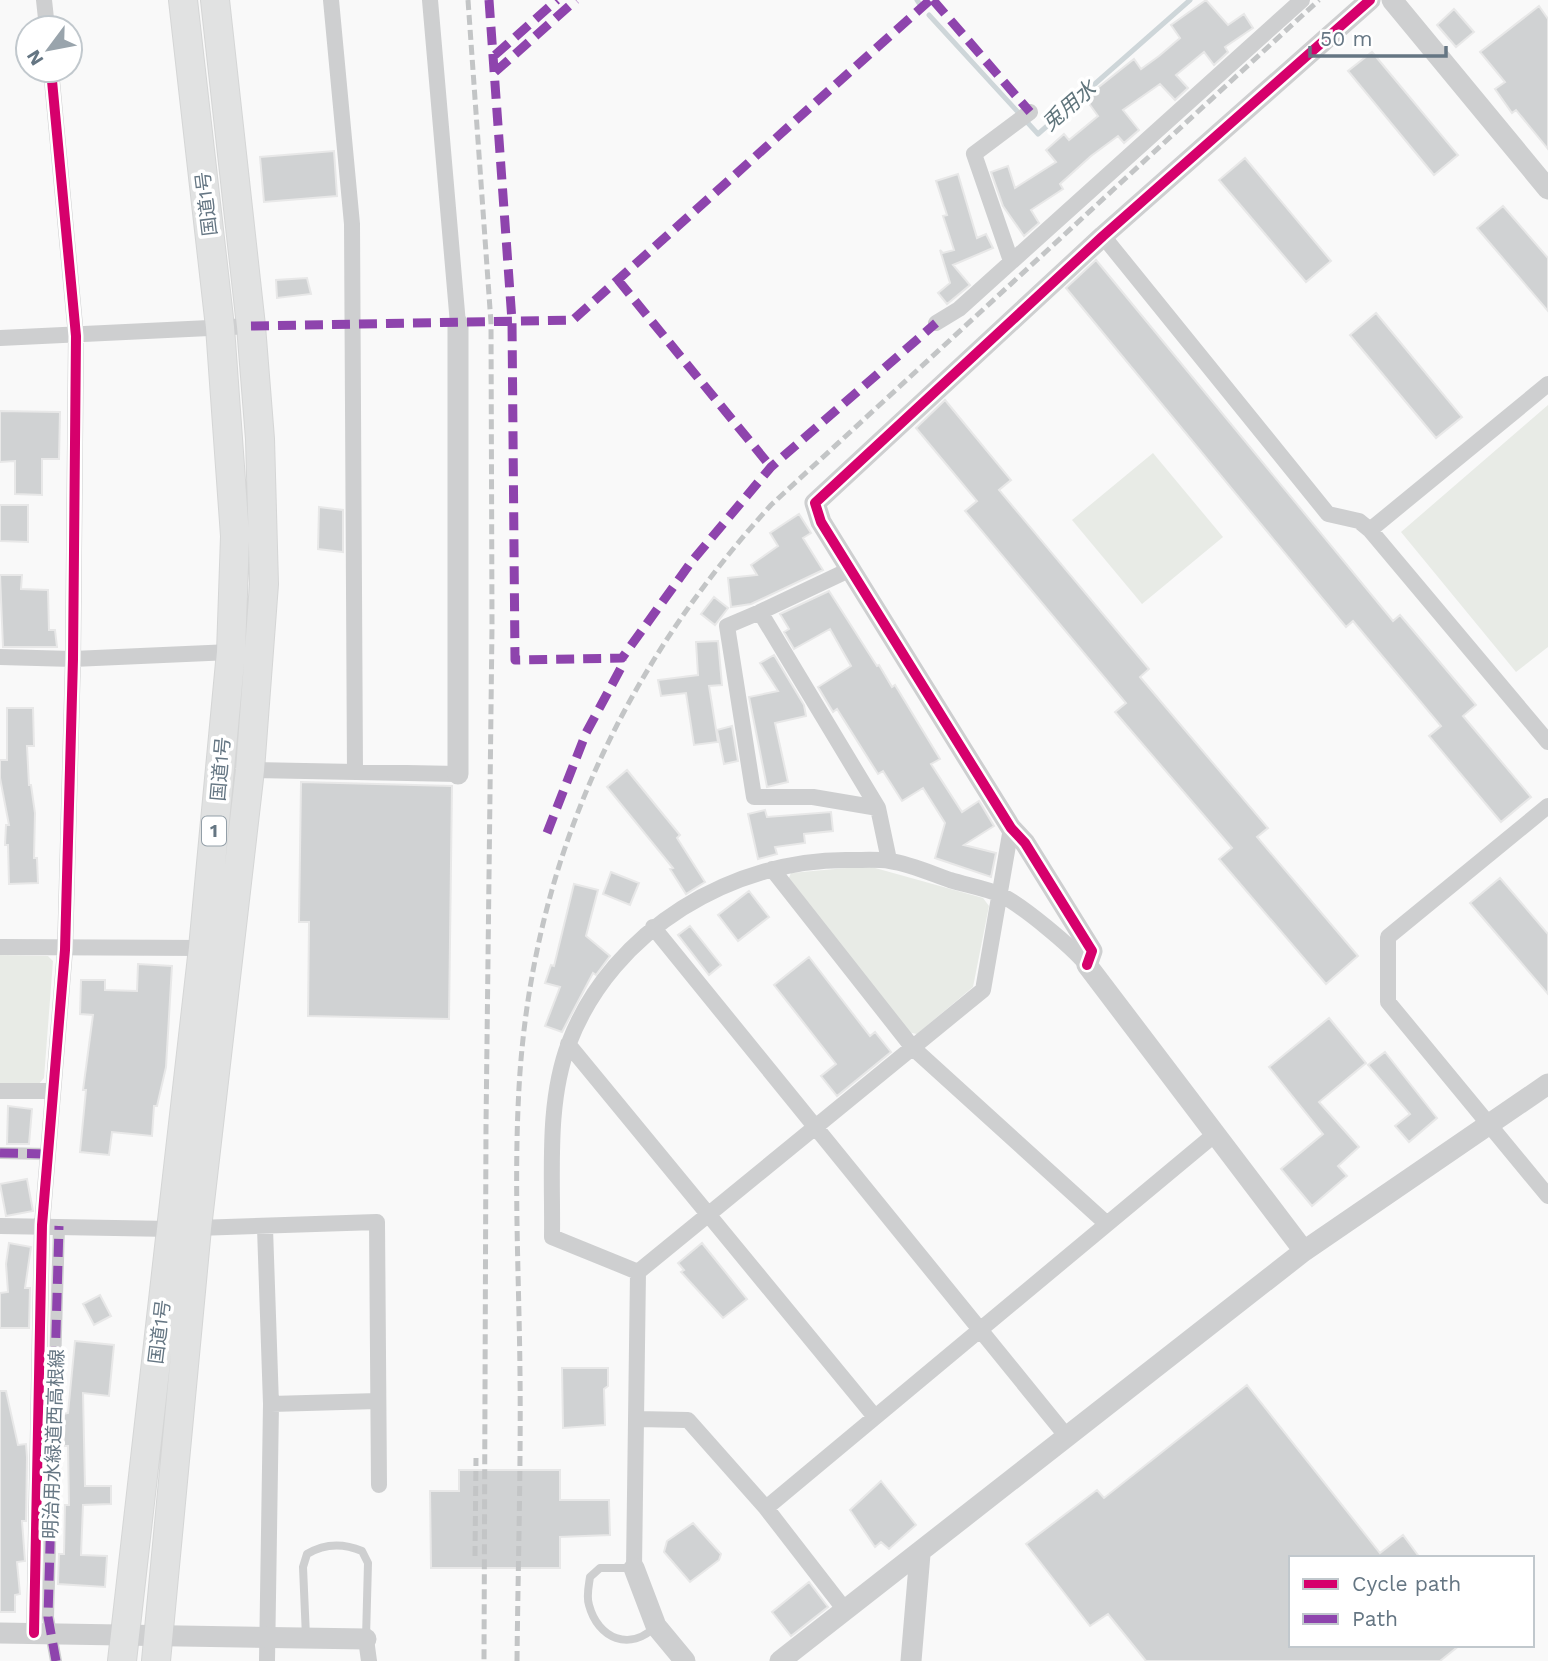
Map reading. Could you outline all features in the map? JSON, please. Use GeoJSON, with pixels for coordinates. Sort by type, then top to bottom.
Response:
{"type":"FeatureCollection","features":[{"type":"Feature","properties":{"kind":"highway","name":"国道1号"},"geometry":{"type":"LineString","coordinates":[[157,1647],[203,948],[230,652],[235,536],[220,327],[183,0]]}},
{"type":"Feature","properties":{"kind":"highway","name":"国道1号"},"geometry":{"type":"LineString","coordinates":[[123,1647],[250,771],[264,584],[260,439],[251,326],[215,0]]}},
{"type":"Feature","properties":{"kind":"street"},"geometry":{"type":"LineString","coordinates":[[331,0],[352,224],[355,772]]}},
{"type":"Feature","properties":{"kind":"street"},"geometry":{"type":"LineString","coordinates":[[250,771],[458,774],[458,324],[430,0]]}},
{"type":"Feature","properties":{"kind":"street"},"geometry":{"type":"LineString","coordinates":[[936,323],[958,309],[1302,0]]}},
{"type":"Feature","properties":{"kind":"street"},"geometry":{"type":"LineString","coordinates":[[1087,965],[1092,951],[1025,843],[1011,828],[821,522],[815,503],[1103,236],[1370,0]]}},
{"type":"Feature","properties":{"kind":"street"},"geometry":{"type":"LineString","coordinates":[[1392,0],[1548,189]]}},
{"type":"Feature","properties":{"kind":"street"},"geometry":{"type":"LineString","coordinates":[[52,84],[76,336],[73,659],[65,950],[49,1154],[51,1226],[43,1633],[56,1661]]}},
{"type":"Feature","properties":{"kind":"street"},"geometry":{"type":"LineString","coordinates":[[1012,261],[974,154],[1030,112]]}},
{"type":"Feature","properties":{"kind":"street"},"geometry":{"type":"LineString","coordinates":[[1103,236],[1328,514],[1359,521],[1370,530],[1548,742]]}},
{"type":"Feature","properties":{"kind":"street"},"geometry":{"type":"LineString","coordinates":[[0,338],[251,326]]}},
{"type":"Feature","properties":{"kind":"street"},"geometry":{"type":"LineString","coordinates":[[1370,530],[1548,384]]}},
{"type":"Feature","properties":{"kind":"street"},"geometry":{"type":"LineString","coordinates":[[851,569],[727,626],[754,797],[813,797],[878,808]]}},
{"type":"Feature","properties":{"kind":"street"},"geometry":{"type":"LineString","coordinates":[[760,612],[878,808],[889,860]]}},
{"type":"Feature","properties":{"kind":"street"},"geometry":{"type":"LineString","coordinates":[[0,657],[73,659],[230,652]]}},
{"type":"Feature","properties":{"kind":"street"},"geometry":{"type":"LineString","coordinates":[[1548,806],[1388,937],[1388,1002],[1548,1196]]}},
{"type":"Feature","properties":{"kind":"street"},"geometry":{"type":"LineString","coordinates":[[638,1272],[983,990],[1011,828]]}},
{"type":"Feature","properties":{"kind":"street"},"geometry":{"type":"LineString","coordinates":[[638,1272],[552,1237],[554,1129],[558,1090],[568,1044],[601,984],[653,928],[710,890],[772,869],[826,859],[889,860],[1001,896],[1075,951],[1304,1251]]}},
{"type":"Feature","properties":{"kind":"street"},"geometry":{"type":"LineString","coordinates":[[772,869],[913,1048],[1107,1224]]}},
{"type":"Feature","properties":{"kind":"street"},"geometry":{"type":"LineString","coordinates":[[653,928],[1068,1438]]}},
{"type":"Feature","properties":{"kind":"street"},"geometry":{"type":"LineString","coordinates":[[0,947],[65,950],[203,948]]}},
{"type":"Feature","properties":{"kind":"street"},"geometry":{"type":"LineString","coordinates":[[568,1044],[875,1418]]}},
{"type":"Feature","properties":{"kind":"street"},"geometry":{"type":"LineString","coordinates":[[780,1661],[1304,1251],[1548,1084]]}},
{"type":"Feature","properties":{"kind":"street"},"geometry":{"type":"LineString","coordinates":[[0,1091],[52,1091]]}},
{"type":"Feature","properties":{"kind":"street"},"geometry":{"type":"LineString","coordinates":[[766,1508],[1214,1135]]}},
{"type":"Feature","properties":{"kind":"street"},"geometry":{"type":"LineString","coordinates":[[0,1153],[49,1154]]}},
{"type":"Feature","properties":{"kind":"street"},"geometry":{"type":"LineString","coordinates":[[0,1226],[265,1228],[377,1222],[379,1485]]}},
{"type":"Feature","properties":{"kind":"street"},"geometry":{"type":"LineString","coordinates":[[265,1228],[271,1404],[267,1661]]}},
{"type":"Feature","properties":{"kind":"street"},"geometry":{"type":"LineString","coordinates":[[638,1272],[634,1569],[656,1626],[685,1661]]}},
{"type":"Feature","properties":{"kind":"street"},"geometry":{"type":"LineString","coordinates":[[271,1404],[378,1401]]}},
{"type":"Feature","properties":{"kind":"street"},"geometry":{"type":"LineString","coordinates":[[637,1419],[688,1420],[766,1508],[845,1609]]}},
{"type":"Feature","properties":{"kind":"street"},"geometry":{"type":"LineString","coordinates":[[911,1661],[920,1554]]}},
{"type":"Feature","properties":{"kind":"street"},"geometry":{"type":"LineString","coordinates":[[0,1633],[43,1633],[123,1647],[157,1647],[267,1638],[366,1639],[369,1661]]}},
{"type":"Feature","properties":{"kind":"lane"},"geometry":{"type":"LineString","coordinates":[[306,1637],[303,1567],[307,1554],[320,1546],[348,1545],[362,1551],[368,1563],[366,1639]]}},
{"type":"Feature","properties":{"kind":"lane"},"geometry":{"type":"LineString","coordinates":[[634,1569],[600,1568],[590,1577],[589,1605],[602,1631],[613,1638],[629,1642],[646,1636],[656,1626]]}},
{"type":"Feature","properties":{"kind":"shaded area"},"geometry":{"type":"Polygon","coordinates":[[[1548,405],[1548,647],[1516,672],[1401,532],[1548,405]]]}},
{"type":"Feature","properties":{"kind":"shaded area"},"geometry":{"type":"Polygon","coordinates":[[[1153,453],[1223,537],[1142,604],[1072,520],[1153,453]]]}},
{"type":"Feature","properties":{"kind":"shaded area"},"geometry":{"type":"Polygon","coordinates":[[[868,866],[983,898],[989,906],[973,987],[917,1034],[907,1032],[787,882],[791,873],[868,866]]]}},
{"type":"Feature","properties":{"kind":"shaded area"},"geometry":{"type":"Polygon","coordinates":[[[0,955],[48,956],[53,961],[44,1078],[38,1085],[0,1084],[0,955]]]}},
{"type":"Feature","properties":{"kind":"building"},"geometry":{"type":"Polygon","coordinates":[[[1206,0],[1228,25],[1244,14],[1253,28],[1225,47],[1228,52],[1214,65],[1204,52],[1176,75],[1188,88],[1175,100],[1160,84],[1123,110],[1139,130],[1124,143],[1118,136],[1091,156],[1060,184],[1063,189],[1031,210],[1039,223],[1024,236],[1003,206],[991,172],[1008,166],[1015,188],[1056,162],[1046,150],[1064,134],[1069,140],[1098,116],[1085,98],[1134,59],[1141,69],[1159,56],[1180,38],[1171,25],[1206,0]]]}},
{"type":"Feature","properties":{"kind":"building"},"geometry":{"type":"Polygon","coordinates":[[[1539,6],[1548,19],[1548,149],[1516,110],[1512,113],[1495,89],[1505,82],[1480,52],[1539,6]]]}},
{"type":"Feature","properties":{"kind":"building"},"geometry":{"type":"Polygon","coordinates":[[[1454,9],[1474,32],[1456,47],[1437,25],[1454,9]]]}},
{"type":"Feature","properties":{"kind":"building"},"geometry":{"type":"Polygon","coordinates":[[[1372,52],[1458,155],[1434,175],[1348,71],[1372,52]]]}},
{"type":"Feature","properties":{"kind":"building"},"geometry":{"type":"Polygon","coordinates":[[[334,151],[337,196],[264,202],[260,157],[334,151]]]}},
{"type":"Feature","properties":{"kind":"building"},"geometry":{"type":"Polygon","coordinates":[[[1245,158],[1331,261],[1306,282],[1219,180],[1245,158]]]}},
{"type":"Feature","properties":{"kind":"building"},"geometry":{"type":"Polygon","coordinates":[[[958,174],[977,238],[986,234],[993,248],[953,265],[970,285],[947,304],[938,293],[950,283],[940,250],[943,253],[954,250],[936,181],[958,174]]]}},
{"type":"Feature","properties":{"kind":"building"},"geometry":{"type":"Polygon","coordinates":[[[1503,206],[1548,258],[1548,311],[1477,228],[1503,206]]]}},
{"type":"Feature","properties":{"kind":"building"},"geometry":{"type":"Polygon","coordinates":[[[1096,260],[1393,621],[1400,615],[1476,705],[1463,716],[1531,797],[1501,822],[1429,736],[1441,726],[1353,621],[1346,627],[1066,288],[1096,260]]]}},
{"type":"Feature","properties":{"kind":"building"},"geometry":{"type":"Polygon","coordinates":[[[307,278],[311,294],[277,298],[276,280],[307,278]]]}},
{"type":"Feature","properties":{"kind":"building"},"geometry":{"type":"Polygon","coordinates":[[[1376,313],[1462,417],[1436,438],[1350,335],[1376,313]]]}},
{"type":"Feature","properties":{"kind":"building"},"geometry":{"type":"Polygon","coordinates":[[[945,400],[1011,480],[999,490],[1149,669],[1140,677],[1268,828],[1257,837],[1358,956],[1326,984],[1219,859],[1232,848],[1115,712],[1126,703],[965,511],[977,501],[916,428],[945,400]]]}},
{"type":"Feature","properties":{"kind":"building"},"geometry":{"type":"Polygon","coordinates":[[[0,411],[60,412],[59,459],[42,459],[42,495],[15,494],[15,461],[0,462],[0,411]]]}},
{"type":"Feature","properties":{"kind":"building"},"geometry":{"type":"Polygon","coordinates":[[[0,505],[28,505],[28,542],[0,541],[0,505]]]}},
{"type":"Feature","properties":{"kind":"building"},"geometry":{"type":"Polygon","coordinates":[[[319,507],[343,510],[343,552],[318,549],[319,507]]]}},
{"type":"Feature","properties":{"kind":"building"},"geometry":{"type":"Polygon","coordinates":[[[799,514],[811,533],[803,538],[823,570],[751,604],[731,607],[728,578],[757,575],[751,565],[778,546],[770,533],[799,514]]]}},
{"type":"Feature","properties":{"kind":"building"},"geometry":{"type":"Polygon","coordinates":[[[0,575],[22,575],[21,589],[48,590],[49,630],[55,630],[57,647],[3,647],[0,575]]]}},
{"type":"Feature","properties":{"kind":"building"},"geometry":{"type":"Polygon","coordinates":[[[829,591],[877,666],[879,665],[892,687],[895,685],[940,759],[931,764],[962,812],[979,801],[994,826],[964,845],[996,853],[991,877],[935,858],[945,823],[923,788],[902,801],[883,771],[878,774],[837,709],[833,712],[818,687],[851,666],[830,629],[794,649],[784,632],[789,629],[780,614],[829,591]]]}},
{"type":"Feature","properties":{"kind":"building"},"geometry":{"type":"Polygon","coordinates":[[[714,597],[728,608],[715,625],[701,614],[714,597]]]}},
{"type":"Feature","properties":{"kind":"building"},"geometry":{"type":"Polygon","coordinates":[[[718,641],[722,685],[709,686],[718,742],[694,745],[686,693],[661,696],[658,680],[698,675],[696,642],[718,641]]]}},
{"type":"Feature","properties":{"kind":"building"},"geometry":{"type":"Polygon","coordinates":[[[774,655],[804,705],[806,716],[775,723],[788,782],[767,787],[749,697],[778,691],[760,663],[774,655]]]}},
{"type":"Feature","properties":{"kind":"building"},"geometry":{"type":"Polygon","coordinates":[[[7,708],[33,708],[34,746],[27,746],[29,785],[35,813],[34,858],[37,858],[38,883],[9,884],[8,845],[5,845],[6,825],[9,825],[0,778],[0,760],[7,760],[7,708]]]}},
{"type":"Feature","properties":{"kind":"building"},"geometry":{"type":"Polygon","coordinates":[[[732,726],[738,761],[724,764],[717,730],[732,726]]]}},
{"type":"Feature","properties":{"kind":"building"},"geometry":{"type":"Polygon","coordinates":[[[627,770],[680,835],[677,838],[705,882],[686,894],[670,869],[673,868],[607,787],[627,770]]]}},
{"type":"Feature","properties":{"kind":"building"},"geometry":{"type":"Polygon","coordinates":[[[301,782],[452,786],[449,1019],[308,1016],[309,922],[299,922],[301,782]]]}},
{"type":"Feature","properties":{"kind":"building"},"geometry":{"type":"Polygon","coordinates":[[[765,810],[767,817],[831,812],[833,831],[804,834],[805,843],[775,847],[777,854],[758,859],[748,814],[765,810]]]}},
{"type":"Feature","properties":{"kind":"building"},"geometry":{"type":"Polygon","coordinates":[[[611,872],[639,883],[630,905],[603,894],[611,872]]]}},
{"type":"Feature","properties":{"kind":"building"},"geometry":{"type":"Polygon","coordinates":[[[1500,878],[1548,934],[1548,994],[1470,903],[1500,878]]]}},
{"type":"Feature","properties":{"kind":"building"},"geometry":{"type":"Polygon","coordinates":[[[574,884],[598,890],[586,936],[610,956],[596,975],[593,973],[562,1032],[545,1026],[560,987],[545,983],[551,965],[554,966],[574,884]]]}},
{"type":"Feature","properties":{"kind":"building"},"geometry":{"type":"Polygon","coordinates":[[[749,891],[769,917],[738,941],[718,915],[749,891]]]}},
{"type":"Feature","properties":{"kind":"building"},"geometry":{"type":"Polygon","coordinates":[[[690,926],[721,965],[709,975],[678,935],[690,926]]]}},
{"type":"Feature","properties":{"kind":"building"},"geometry":{"type":"Polygon","coordinates":[[[809,957],[870,1036],[875,1032],[891,1052],[837,1096],[821,1076],[836,1064],[774,985],[809,957]]]}},
{"type":"Feature","properties":{"kind":"building"},"geometry":{"type":"Polygon","coordinates":[[[138,964],[172,966],[166,1067],[157,1106],[154,1106],[152,1136],[112,1132],[109,1155],[80,1152],[86,1090],[83,1090],[93,1015],[80,1014],[81,980],[105,980],[105,990],[137,991],[138,964]]]}},
{"type":"Feature","properties":{"kind":"building"},"geometry":{"type":"Polygon","coordinates":[[[1329,1018],[1366,1063],[1319,1102],[1359,1147],[1338,1166],[1347,1176],[1312,1206],[1281,1169],[1323,1134],[1269,1067],[1329,1018]]]}},
{"type":"Feature","properties":{"kind":"building"},"geometry":{"type":"Polygon","coordinates":[[[1385,1052],[1437,1118],[1409,1142],[1395,1126],[1410,1114],[1368,1065],[1385,1052]]]}},
{"type":"Feature","properties":{"kind":"building"},"geometry":{"type":"Polygon","coordinates":[[[8,1106],[32,1109],[29,1144],[7,1144],[8,1106]]]}},
{"type":"Feature","properties":{"kind":"building"},"geometry":{"type":"Polygon","coordinates":[[[27,1179],[33,1211],[6,1216],[0,1184],[27,1179]]]}},
{"type":"Feature","properties":{"kind":"building"},"geometry":{"type":"Polygon","coordinates":[[[9,1243],[31,1247],[25,1288],[30,1288],[29,1328],[0,1328],[0,1293],[8,1292],[6,1264],[9,1243]]]}},
{"type":"Feature","properties":{"kind":"building"},"geometry":{"type":"Polygon","coordinates":[[[702,1243],[747,1299],[723,1318],[681,1272],[684,1270],[678,1263],[702,1243]]]}},
{"type":"Feature","properties":{"kind":"building"},"geometry":{"type":"Polygon","coordinates":[[[100,1295],[111,1316],[94,1325],[83,1304],[100,1295]]]}},
{"type":"Feature","properties":{"kind":"building"},"geometry":{"type":"Polygon","coordinates":[[[75,1341],[114,1345],[109,1396],[83,1393],[85,1486],[111,1486],[111,1504],[83,1505],[81,1555],[107,1556],[105,1587],[58,1584],[59,1554],[64,1554],[65,1505],[69,1505],[68,1446],[64,1446],[63,1414],[68,1413],[75,1341]]]}},
{"type":"Feature","properties":{"kind":"building"},"geometry":{"type":"Polygon","coordinates":[[[562,1368],[608,1368],[608,1386],[604,1389],[605,1425],[563,1428],[562,1368]]]}},
{"type":"Feature","properties":{"kind":"building"},"geometry":{"type":"Polygon","coordinates":[[[1247,1385],[1380,1553],[1403,1535],[1419,1556],[1289,1556],[1289,1647],[1458,1647],[1440,1661],[1146,1661],[1108,1614],[1090,1626],[1026,1544],[1097,1490],[1104,1498],[1247,1385]]]}},
{"type":"Feature","properties":{"kind":"building"},"geometry":{"type":"Polygon","coordinates":[[[0,1391],[6,1391],[18,1445],[26,1444],[27,1457],[26,1521],[22,1521],[25,1561],[17,1562],[20,1594],[15,1595],[15,1612],[0,1612],[0,1391]]]}},
{"type":"Feature","properties":{"kind":"building"},"geometry":{"type":"Polygon","coordinates":[[[459,1470],[560,1470],[560,1500],[609,1500],[610,1535],[560,1537],[560,1568],[431,1568],[430,1491],[459,1491],[459,1470]]]}},
{"type":"Feature","properties":{"kind":"building"},"geometry":{"type":"Polygon","coordinates":[[[881,1481],[916,1525],[889,1549],[881,1542],[875,1547],[850,1510],[881,1481]]]}},
{"type":"Feature","properties":{"kind":"building"},"geometry":{"type":"Polygon","coordinates":[[[693,1523],[721,1554],[719,1560],[690,1582],[664,1552],[667,1541],[693,1523]]]}},
{"type":"Feature","properties":{"kind":"building"},"geometry":{"type":"Polygon","coordinates":[[[809,1582],[828,1607],[791,1636],[772,1612],[809,1582]]]}},
{"type":"Feature","properties":{"kind":"waterway","name":"兎用水"},"geometry":{"type":"LineString","coordinates":[[929,15],[1038,134],[1190,0]]}},
{"type":"Feature","properties":{"kind":"railway"},"geometry":{"type":"LineString","coordinates":[[468,0],[491,323],[492,626],[486,1126],[484,1661]]}},
{"type":"Feature","properties":{"kind":"railway"},"geometry":{"type":"LineString","coordinates":[[517,1661],[520,1409],[517,1185],[520,1072],[529,992],[545,914],[568,839],[597,767],[632,698],[672,631],[719,567],[771,505],[1319,0]]}},
{"type":"Feature","properties":{"kind":"railway"},"geometry":{"type":"LineString","coordinates":[[475,1556],[476,1458]]}},
{"type":"Feature","properties":{"kind":"marked path"},"geometry":{"type":"LineString","coordinates":[[489,0],[512,321],[515,660],[622,658],[692,561],[771,467],[936,323]]}},
{"type":"Feature","properties":{"kind":"marked path"},"geometry":{"type":"LineString","coordinates":[[495,55],[557,0]]}},
{"type":"Feature","properties":{"kind":"marked path"},"geometry":{"type":"LineString","coordinates":[[495,72],[576,0]]}},
{"type":"Feature","properties":{"kind":"marked path"},"geometry":{"type":"LineString","coordinates":[[251,326],[573,320],[930,0]]}},
{"type":"Feature","properties":{"kind":"marked path"},"geometry":{"type":"LineString","coordinates":[[933,0],[1030,112]]}},
{"type":"Feature","properties":{"kind":"marked path"},"geometry":{"type":"LineString","coordinates":[[618,280],[771,467]]}},
{"type":"Feature","properties":{"kind":"marked path"},"geometry":{"type":"LineString","coordinates":[[547,833],[586,733],[622,666],[622,658]]}},
{"type":"Feature","properties":{"kind":"marked path"},"geometry":{"type":"LineString","coordinates":[[0,1153],[49,1154]]}},
{"type":"Feature","properties":{"kind":"marked path"},"geometry":{"type":"LineString","coordinates":[[56,1661],[48,1617],[59,1226]]}},
{"type":"Feature","properties":{"kind":"cycle path"},"geometry":{"type":"LineString","coordinates":[[1087,965],[1092,951],[1025,843],[1011,828],[821,522],[815,503],[1103,236],[1370,0]]}},
{"type":"Feature","properties":{"kind":"cycle path","name":"明治用水緑道西高根線"},"geometry":{"type":"LineString","coordinates":[[34,1633],[42,1225],[65,950],[73,659],[76,336],[52,84]]}}]}
